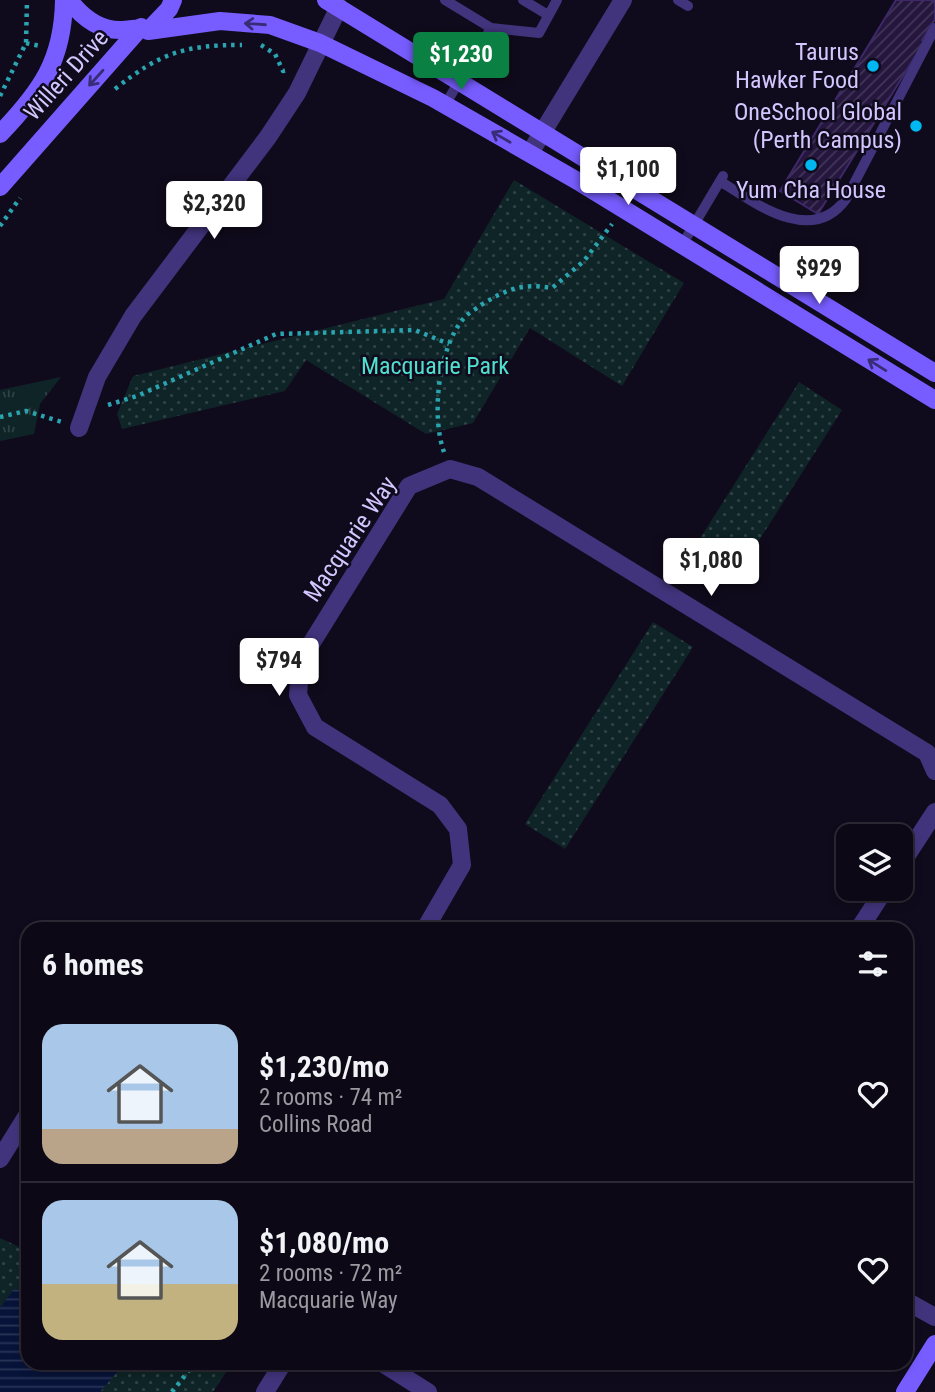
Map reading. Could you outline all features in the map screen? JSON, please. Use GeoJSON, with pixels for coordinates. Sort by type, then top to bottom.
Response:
{"type":"FeatureCollection","features":[{"type":"Feature","properties":{"kind":"main road","name":"Willeri Drive"},"geometry":{"type":"LineString","coordinates":[[66,0],[83,17],[99,26],[120,30],[144,29]]}},
{"type":"Feature","properties":{"kind":"main road","name":"Willeri Drive"},"geometry":{"type":"LineString","coordinates":[[0,134],[31,101],[47,74],[59,48],[66,0]]}},
{"type":"Feature","properties":{"kind":"main road","name":"Willeri Drive"},"geometry":{"type":"LineString","coordinates":[[0,187],[144,29],[169,9],[173,0]]}},
{"type":"Feature","properties":{"kind":"main road"},"geometry":{"type":"LineString","coordinates":[[333,4],[935,373]]}},
{"type":"Feature","properties":{"kind":"main road"},"geometry":{"type":"LineString","coordinates":[[144,29],[220,21],[270,25],[320,43],[445,105],[530,153],[935,400]]}},
{"type":"Feature","properties":{"kind":"main road"},"geometry":{"type":"LineString","coordinates":[[905,1392],[935,1344]]}},
{"type":"Feature","properties":{"kind":"street"},"geometry":{"type":"LineString","coordinates":[[530,153],[623,0]]}},
{"type":"Feature","properties":{"kind":"street"},"geometry":{"type":"LineString","coordinates":[[79,428],[97,377],[114,345],[268,137],[297,93],[320,43],[333,4]]}},
{"type":"Feature","properties":{"kind":"street"},"geometry":{"type":"LineString","coordinates":[[450,469],[478,477],[927,753],[935,771]]}},
{"type":"Feature","properties":{"kind":"street","name":"Macquarie Way"},"geometry":{"type":"LineString","coordinates":[[429,922],[462,865],[458,829],[440,804],[315,727],[298,695],[301,660],[409,486],[450,469]]}},
{"type":"Feature","properties":{"kind":"street"},"geometry":{"type":"LineString","coordinates":[[913,846],[935,812]]}},
{"type":"Feature","properties":{"kind":"street"},"geometry":{"type":"LineString","coordinates":[[864,922],[877,901]]}},
{"type":"Feature","properties":{"kind":"street"},"geometry":{"type":"LineString","coordinates":[[0,1159],[21,1125]]}},
{"type":"Feature","properties":{"kind":"street"},"geometry":{"type":"LineString","coordinates":[[913,1305],[935,1317]]}},
{"type":"Feature","properties":{"kind":"street"},"geometry":{"type":"LineString","coordinates":[[265,1392],[279,1370]]}},
{"type":"Feature","properties":{"kind":"street"},"geometry":{"type":"LineString","coordinates":[[393,1370],[428,1392]]}},
{"type":"Feature","properties":{"kind":"lane"},"geometry":{"type":"LineString","coordinates":[[445,0],[491,28],[539,33],[557,0]]}},
{"type":"Feature","properties":{"kind":"lane"},"geometry":{"type":"LineString","coordinates":[[523,0],[548,15]]}},
{"type":"Feature","properties":{"kind":"lane"},"geometry":{"type":"LineString","coordinates":[[445,105],[491,28]]}},
{"type":"Feature","properties":{"kind":"lane"},"geometry":{"type":"LineString","coordinates":[[682,245],[721,179],[777,215],[809,220],[824,219],[837,211],[846,199],[935,28]]}},
{"type":"Feature","properties":{"kind":"path"},"geometry":{"type":"LineString","coordinates":[[0,96],[26,43],[27,0]]}},
{"type":"Feature","properties":{"kind":"path"},"geometry":{"type":"LineString","coordinates":[[108,96],[138,71],[185,48],[247,45]]}},
{"type":"Feature","properties":{"kind":"path"},"geometry":{"type":"LineString","coordinates":[[260,45],[275,54],[284,71],[290,69]]}},
{"type":"Feature","properties":{"kind":"path"},"geometry":{"type":"LineString","coordinates":[[0,226],[23,195]]}},
{"type":"Feature","properties":{"kind":"path"},"geometry":{"type":"LineString","coordinates":[[450,469],[438,436],[437,392],[450,344],[464,317],[504,290],[535,285],[552,288],[584,261],[616,218]]}},
{"type":"Feature","properties":{"kind":"path"},"geometry":{"type":"LineString","coordinates":[[106,406],[137,396],[276,334],[415,330],[450,344]]}},
{"type":"Feature","properties":{"kind":"path"},"geometry":{"type":"LineString","coordinates":[[0,417],[26,411],[79,428]]}},
{"type":"Feature","properties":{"kind":"path"},"geometry":{"type":"LineString","coordinates":[[172,1392],[189,1370]]}},
{"type":"Feature","properties":{"kind":"green space","name":"Macquarie Park"},"geometry":{"type":"Polygon","coordinates":[[[514,180],[684,283],[622,386],[530,328],[473,423],[426,434],[306,360],[285,391],[122,429],[117,414],[133,376],[444,299],[514,180]]]}},
{"type":"Feature","properties":{"kind":"green space"},"geometry":{"type":"Polygon","coordinates":[[[61,377],[40,404],[34,434],[0,441],[0,390],[61,377]]]}},
{"type":"Feature","properties":{"kind":"green space"},"geometry":{"type":"Polygon","coordinates":[[[799,382],[842,410],[737,575],[694,548],[799,382]]]}},
{"type":"Feature","properties":{"kind":"green space"},"geometry":{"type":"Polygon","coordinates":[[[653,622],[693,647],[565,849],[525,824],[653,622]]]}},
{"type":"Feature","properties":{"kind":"green space"},"geometry":{"type":"Polygon","coordinates":[[[0,1238],[21,1248],[21,1370],[227,1370],[213,1392],[0,1392],[0,1238]]]}},
{"type":"Feature","properties":{"kind":"water"},"geometry":{"type":"Polygon","coordinates":[[[14,1289],[21,1291],[21,1370],[119,1370],[100,1392],[0,1392],[0,1308],[14,1289]]]}},
{"type":"Feature","properties":{"kind":"building"},"geometry":{"type":"Polygon","coordinates":[[[896,0],[935,0],[935,19],[922,40],[924,42],[818,214],[780,191],[896,0]]]}},
{"type":"Feature","properties":{"kind":"place","name":"Taurus Hawker Food"},"geometry":{"type":"Point","coordinates":[873,66]}},
{"type":"Feature","properties":{"kind":"place","name":"OneSchool Global (Perth Campus)"},"geometry":{"type":"Point","coordinates":[916,126]}},
{"type":"Feature","properties":{"kind":"place","name":"Yum Cha House"},"geometry":{"type":"Point","coordinates":[811,165]}}]}
